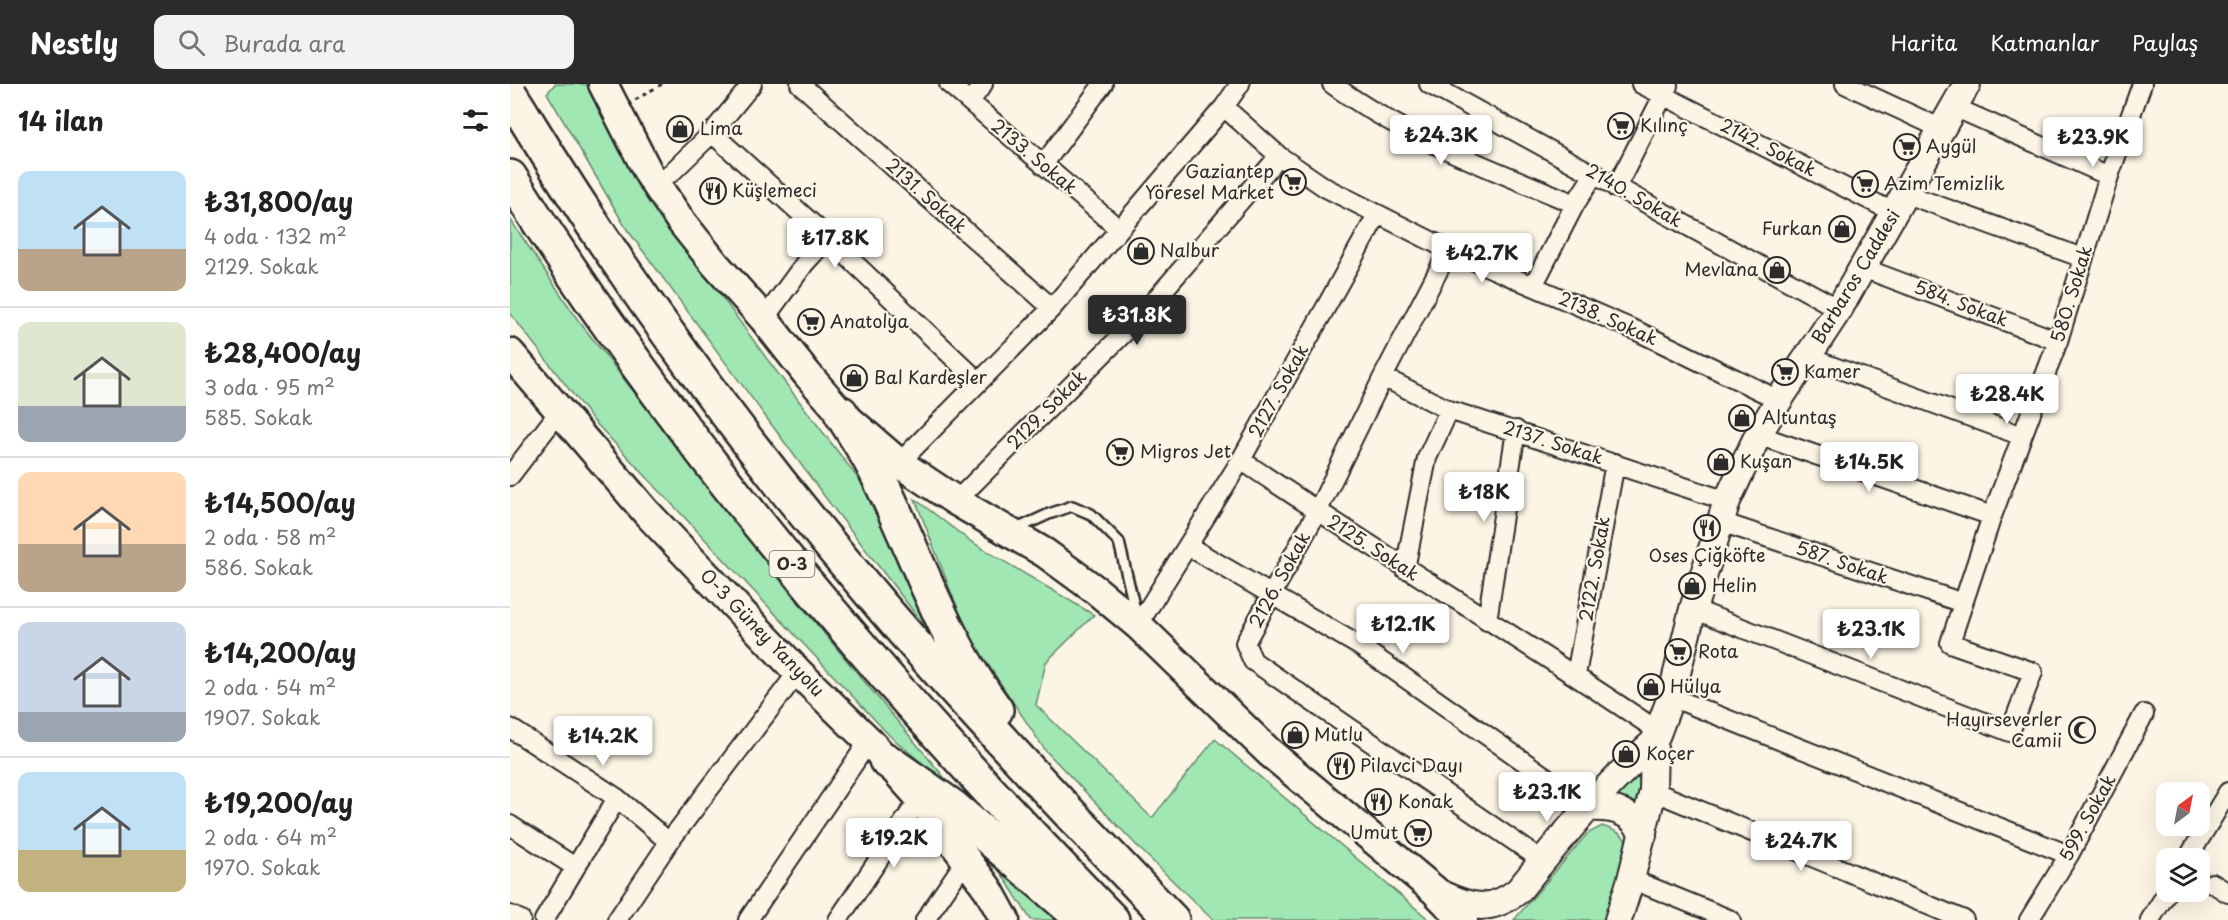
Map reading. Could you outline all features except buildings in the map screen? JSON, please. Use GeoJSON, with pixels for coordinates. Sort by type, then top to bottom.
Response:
{"type":"FeatureCollection","features":[{"type":"Feature","properties":{"kind":"highway","name":"O-3"},"geometry":{"type":"LineString","coordinates":[[517,97],[595,228],[745,436],[882,606],[1051,795],[1172,920]]}},
{"type":"Feature","properties":{"kind":"highway","name":"O-3"},"geometry":{"type":"LineString","coordinates":[[510,177],[652,384],[788,560],[853,638],[954,752],[1112,920]]}},
{"type":"Feature","properties":{"kind":"highway"},"geometry":{"type":"LineString","coordinates":[[841,413],[878,475],[958,652],[1010,728],[1051,795]]}},
{"type":"Feature","properties":{"kind":"highway"},"geometry":{"type":"LineString","coordinates":[[877,751],[953,807],[1085,920]]}},
{"type":"Feature","properties":{"kind":"main road"},"geometry":{"type":"LineString","coordinates":[[603,84],[649,174],[680,220],[714,264],[764,319],[841,413],[899,463],[957,501],[1045,552],[1097,591],[1138,625],[1269,752],[1434,890],[1463,920]]}},
{"type":"Feature","properties":{"kind":"main road","name":"Barbaros Caddesi"},"geometry":{"type":"LineString","coordinates":[[1618,920],[1643,835],[1653,791],[1656,737],[1671,697],[1693,609],[1724,512],[1758,435],[1779,399],[1839,309],[1966,84]]}},
{"type":"Feature","properties":{"kind":"main road"},"geometry":{"type":"LineString","coordinates":[[628,93],[671,173],[764,319]]}},
{"type":"Feature","properties":{"kind":"main road","name":"O-3 Güney Yanyolu"},"geometry":{"type":"LineString","coordinates":[[510,353],[647,513],[920,798],[988,888],[1005,920]]}},
{"type":"Feature","properties":{"kind":"main road","name":"Barbaros Caddesi"},"geometry":{"type":"LineString","coordinates":[[1434,890],[1472,906],[1492,906],[1505,901],[1518,891],[1656,737]]}},
{"type":"Feature","properties":{"kind":"main road"},"geometry":{"type":"LineString","coordinates":[[1590,808],[1606,807],[1622,811],[1635,820],[1643,835]]}},
{"type":"Feature","properties":{"kind":"main road"},"geometry":{"type":"LineString","coordinates":[[1434,890],[1442,920]]}},
{"type":"Feature","properties":{"kind":"street"},"geometry":{"type":"LineString","coordinates":[[671,173],[712,133],[752,84]]}},
{"type":"Feature","properties":{"kind":"street","name":"2131. Sokak"},"geometry":{"type":"LineString","coordinates":[[800,84],[1052,308]]}},
{"type":"Feature","properties":{"kind":"street","name":"2133. Sokak"},"geometry":{"type":"LineString","coordinates":[[949,84],[1119,229]]}},
{"type":"Feature","properties":{"kind":"street"},"geometry":{"type":"LineString","coordinates":[[970,102],[983,84]]}},
{"type":"Feature","properties":{"kind":"street"},"geometry":{"type":"LineString","coordinates":[[1043,165],[1103,84]]}},
{"type":"Feature","properties":{"kind":"street"},"geometry":{"type":"LineString","coordinates":[[899,463],[1052,308],[1224,107],[1240,84]]}},
{"type":"Feature","properties":{"kind":"street"},"geometry":{"type":"LineString","coordinates":[[1332,84],[1364,108],[1441,147],[1575,204]]}},
{"type":"Feature","properties":{"kind":"street","name":"2140. Sokak"},"geometry":{"type":"LineString","coordinates":[[1429,84],[1595,173],[1616,188],[1839,309]]}},
{"type":"Feature","properties":{"kind":"street","name":"2142. Sokak"},"geometry":{"type":"LineString","coordinates":[[1641,84],[1667,89],[1900,204],[2083,258]]}},
{"type":"Feature","properties":{"kind":"street"},"geometry":{"type":"LineString","coordinates":[[1845,84],[2109,176]]}},
{"type":"Feature","properties":{"kind":"street","name":"580. Sokak"},"geometry":{"type":"LineString","coordinates":[[1693,609],[2010,732],[2033,672],[1950,643],[1992,516],[2058,341],[2135,86]]}},
{"type":"Feature","properties":{"kind":"street"},"geometry":{"type":"LineString","coordinates":[[1616,188],[1667,89]]}},
{"type":"Feature","properties":{"kind":"street","name":"2138. Sokak"},"geometry":{"type":"LineString","coordinates":[[1224,107],[1280,156],[1326,188],[1377,215],[1449,250],[1637,331],[1779,399]]}},
{"type":"Feature","properties":{"kind":"street"},"geometry":{"type":"LineString","coordinates":[[712,133],[828,238],[979,382]]}},
{"type":"Feature","properties":{"kind":"street","name":"2129. Sokak"},"geometry":{"type":"LineString","coordinates":[[957,501],[1143,314],[1280,156]]}},
{"type":"Feature","properties":{"kind":"street"},"geometry":{"type":"LineString","coordinates":[[1533,286],[1575,204],[1595,173]]}},
{"type":"Feature","properties":{"kind":"street","name":"2127. Sokak"},"geometry":{"type":"LineString","coordinates":[[1138,625],[1241,460],[1377,215]]}},
{"type":"Feature","properties":{"kind":"street"},"geometry":{"type":"LineString","coordinates":[[764,319],[805,263],[828,238]]}},
{"type":"Feature","properties":{"kind":"street","name":"2126. Sokak"},"geometry":{"type":"LineString","coordinates":[[1449,250],[1317,512],[1245,643],[1253,661],[1543,861]]}},
{"type":"Feature","properties":{"kind":"street","name":"584. Sokak"},"geometry":{"type":"LineString","coordinates":[[1863,268],[2058,341]]}},
{"type":"Feature","properties":{"kind":"street"},"geometry":{"type":"LineString","coordinates":[[1807,357],[2022,436]]}},
{"type":"Feature","properties":{"kind":"street","name":"2137. Sokak"},"geometry":{"type":"LineString","coordinates":[[1383,377],[1449,410],[1615,463],[1724,512]]}},
{"type":"Feature","properties":{"kind":"street"},"geometry":{"type":"LineString","coordinates":[[1405,569],[1427,458],[1449,410]]}},
{"type":"Feature","properties":{"kind":"street"},"geometry":{"type":"LineString","coordinates":[[510,476],[559,412]]}},
{"type":"Feature","properties":{"kind":"street"},"geometry":{"type":"LineString","coordinates":[[1487,621],[1516,430]]}},
{"type":"Feature","properties":{"kind":"street"},"geometry":{"type":"LineString","coordinates":[[1758,435],[1992,516]]}},
{"type":"Feature","properties":{"kind":"street","name":"2125. Sokak"},"geometry":{"type":"LineString","coordinates":[[1241,460],[1405,569],[1576,675],[1656,737]]}},
{"type":"Feature","properties":{"kind":"street","name":"2122. Sokak"},"geometry":{"type":"LineString","coordinates":[[1576,675],[1615,463]]}},
{"type":"Feature","properties":{"kind":"street","name":"587. Sokak"},"geometry":{"type":"LineString","coordinates":[[1724,512],[1963,603]]}},
{"type":"Feature","properties":{"kind":"street"},"geometry":{"type":"LineString","coordinates":[[1188,546],[1358,645],[1590,808]]}},
{"type":"Feature","properties":{"kind":"street"},"geometry":{"type":"LineString","coordinates":[[617,920],[669,842],[798,672]]}},
{"type":"Feature","properties":{"kind":"street"},"geometry":{"type":"LineString","coordinates":[[1671,697],[2068,855]]}},
{"type":"Feature","properties":{"kind":"street","name":"599. Sokak"},"geometry":{"type":"LineString","coordinates":[[2029,920],[2068,855],[2144,714]]}},
{"type":"Feature","properties":{"kind":"street"},"geometry":{"type":"LineString","coordinates":[[510,728],[617,798],[669,842]]}},
{"type":"Feature","properties":{"kind":"street"},"geometry":{"type":"LineString","coordinates":[[748,920],[877,751]]}},
{"type":"Feature","properties":{"kind":"street"},"geometry":{"type":"LineString","coordinates":[[1653,791],[1964,920]]}},
{"type":"Feature","properties":{"kind":"street"},"geometry":{"type":"LineString","coordinates":[[2194,848],[2228,792]]}},
{"type":"Feature","properties":{"kind":"street"},"geometry":{"type":"LineString","coordinates":[[544,920],[617,798]]}},
{"type":"Feature","properties":{"kind":"street"},"geometry":{"type":"LineString","coordinates":[[838,920],[920,798]]}},
{"type":"Feature","properties":{"kind":"street"},"geometry":{"type":"LineString","coordinates":[[510,825],[575,867]]}},
{"type":"Feature","properties":{"kind":"street"},"geometry":{"type":"LineString","coordinates":[[925,920],[966,860]]}},
{"type":"Feature","properties":{"kind":"street"},"geometry":{"type":"LineString","coordinates":[[1631,879],[1731,920]]}},
{"type":"Feature","properties":{"kind":"street"},"geometry":{"type":"LineString","coordinates":[[2212,883],[2228,893]]}},
{"type":"Feature","properties":{"kind":"street"},"geometry":{"type":"LineString","coordinates":[[2150,920],[2161,902]]}},
{"type":"Feature","properties":{"kind":"street"},"geometry":{"type":"LineString","coordinates":[[510,915],[521,920]]}},
{"type":"Feature","properties":{"kind":"lane"},"geometry":{"type":"LineString","coordinates":[[1010,532],[1072,506],[1091,514],[1119,542],[1138,625]]}},
{"type":"Feature","properties":{"kind":"path"},"geometry":{"type":"LineString","coordinates":[[628,93],[662,84]]}},
{"type":"Feature","properties":{"kind":"green space"},"geometry":{"type":"Polygon","coordinates":[[[555,84],[590,84],[674,231],[767,359],[861,482],[928,621],[924,625],[825,497],[626,228],[547,93],[555,84]]]}},
{"type":"Feature","properties":{"kind":"green space"},"geometry":{"type":"Polygon","coordinates":[[[510,219],[578,320],[788,590],[959,795],[889,735],[592,419],[510,313],[510,219]]]}},
{"type":"Feature","properties":{"kind":"green space"},"geometry":{"type":"Polygon","coordinates":[[[915,499],[970,541],[1094,615],[1046,662],[1036,705],[1152,818],[1215,739],[1427,920],[1213,920],[1140,849],[1045,750],[967,633],[915,499]]]}},
{"type":"Feature","properties":{"kind":"green space"},"geometry":{"type":"Polygon","coordinates":[[[1641,767],[1642,808],[1617,800],[1617,794],[1641,767]]]}},
{"type":"Feature","properties":{"kind":"green space"},"geometry":{"type":"Polygon","coordinates":[[[1602,826],[1622,835],[1627,846],[1605,920],[1514,920],[1587,834],[1602,826]]]}},
{"type":"Feature","properties":{"kind":"green space"},"geometry":{"type":"Polygon","coordinates":[[[989,854],[1059,920],[1031,920],[989,854]]]}},
{"type":"Feature","properties":{"kind":"place","name":"Kılınç"},"geometry":{"type":"Point","coordinates":[1621,126]}},
{"type":"Feature","properties":{"kind":"place","name":"Lima"},"geometry":{"type":"Point","coordinates":[680,129]}},
{"type":"Feature","properties":{"kind":"place","name":"Aygül"},"geometry":{"type":"Point","coordinates":[1907,147]}},
{"type":"Feature","properties":{"kind":"place","name":"Gaziantep Yöresel Market"},"geometry":{"type":"Point","coordinates":[1293,182]}},
{"type":"Feature","properties":{"kind":"place","name":"Azim Temizlik"},"geometry":{"type":"Point","coordinates":[1865,184]}},
{"type":"Feature","properties":{"kind":"place","name":"Küşlemeci"},"geometry":{"type":"Point","coordinates":[713,191]}},
{"type":"Feature","properties":{"kind":"place","name":"Furkan"},"geometry":{"type":"Point","coordinates":[1842,229]}},
{"type":"Feature","properties":{"kind":"place","name":"Nalbur"},"geometry":{"type":"Point","coordinates":[1141,251]}},
{"type":"Feature","properties":{"kind":"place","name":"Mevlana"},"geometry":{"type":"Point","coordinates":[1777,270]}},
{"type":"Feature","properties":{"kind":"place","name":"Anatolya"},"geometry":{"type":"Point","coordinates":[811,322]}},
{"type":"Feature","properties":{"kind":"place","name":"Kamer"},"geometry":{"type":"Point","coordinates":[1785,372]}},
{"type":"Feature","properties":{"kind":"place","name":"Bal Kardeşler"},"geometry":{"type":"Point","coordinates":[854,378]}},
{"type":"Feature","properties":{"kind":"place","name":"Altuntaş"},"geometry":{"type":"Point","coordinates":[1742,418]}},
{"type":"Feature","properties":{"kind":"place","name":"Migros Jet"},"geometry":{"type":"Point","coordinates":[1120,452]}},
{"type":"Feature","properties":{"kind":"place","name":"Kuşan"},"geometry":{"type":"Point","coordinates":[1721,462]}},
{"type":"Feature","properties":{"kind":"place","name":"Oses Çiğköfte"},"geometry":{"type":"Point","coordinates":[1707,528]}},
{"type":"Feature","properties":{"kind":"place","name":"Helin"},"geometry":{"type":"Point","coordinates":[1692,586]}},
{"type":"Feature","properties":{"kind":"place","name":"Rota"},"geometry":{"type":"Point","coordinates":[1678,652]}},
{"type":"Feature","properties":{"kind":"place","name":"Hülya"},"geometry":{"type":"Point","coordinates":[1651,687]}},
{"type":"Feature","properties":{"kind":"place","name":"Hayırseverler Camii"},"geometry":{"type":"Point","coordinates":[2082,730]}},
{"type":"Feature","properties":{"kind":"place","name":"Mutlu"},"geometry":{"type":"Point","coordinates":[1295,735]}},
{"type":"Feature","properties":{"kind":"place","name":"Koçer"},"geometry":{"type":"Point","coordinates":[1626,754]}},
{"type":"Feature","properties":{"kind":"place","name":"Pilavci Dayı"},"geometry":{"type":"Point","coordinates":[1341,766]}},
{"type":"Feature","properties":{"kind":"place","name":"Konak"},"geometry":{"type":"Point","coordinates":[1378,802]}},
{"type":"Feature","properties":{"kind":"place","name":"Umut"},"geometry":{"type":"Point","coordinates":[1418,833]}}]}
